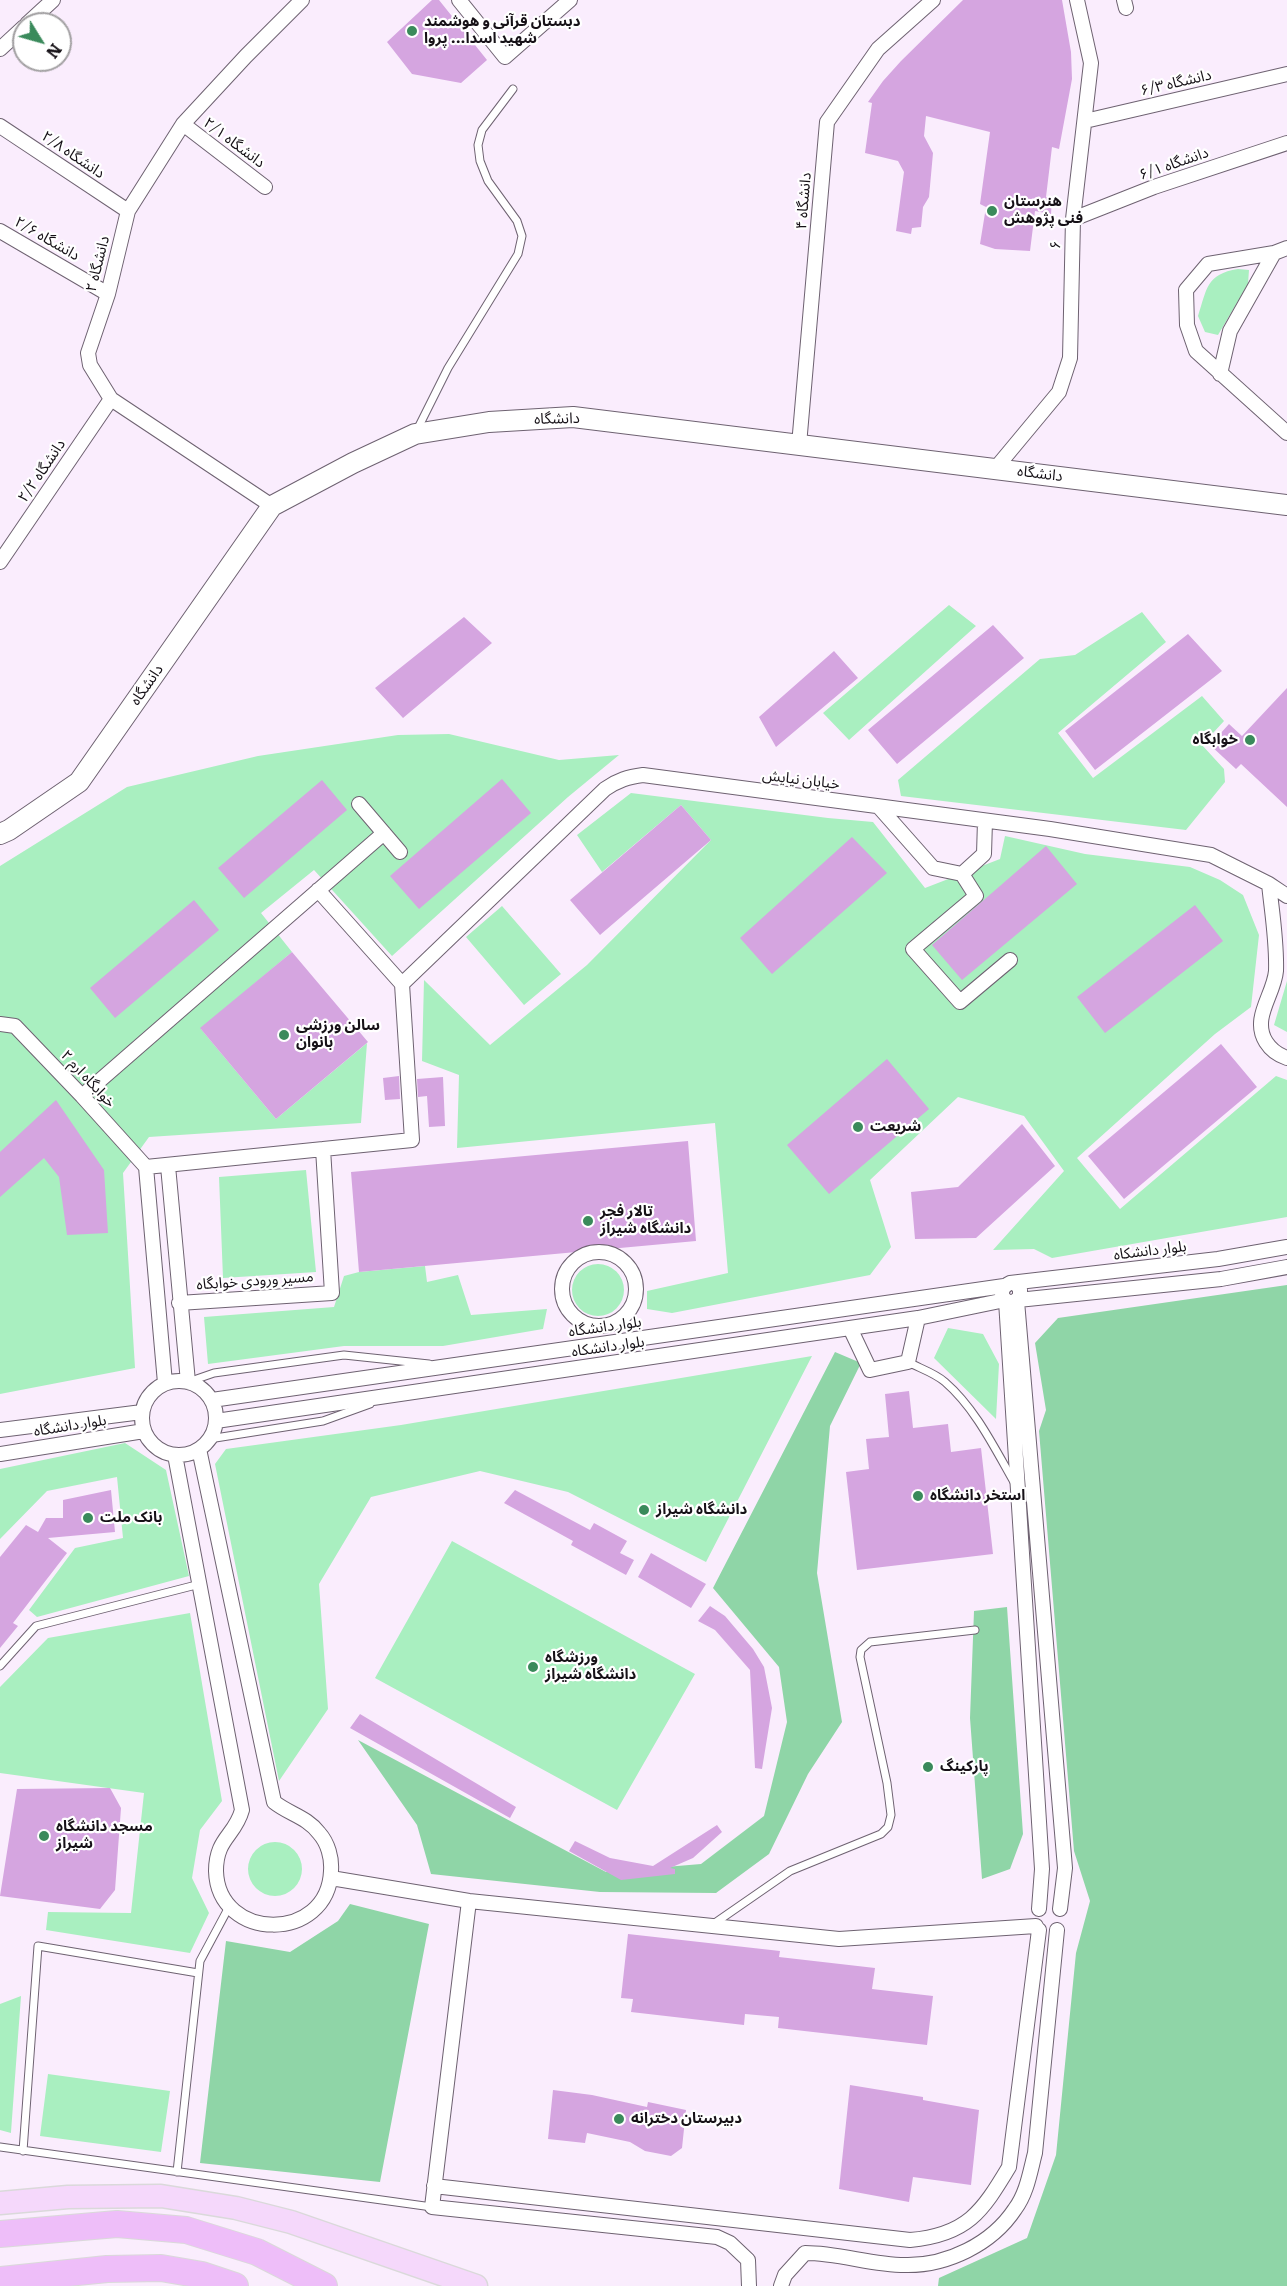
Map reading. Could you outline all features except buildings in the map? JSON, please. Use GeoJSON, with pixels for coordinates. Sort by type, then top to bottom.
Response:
{"type":"FeatureCollection","features":[{"type":"Feature","properties":{"kind":"highway"},"geometry":{"type":"LineString","coordinates":[[0,2234],[117,2224],[186,2230],[257,2252],[324,2286]]}},
{"type":"Feature","properties":{"kind":"highway"},"geometry":{"type":"LineString","coordinates":[[0,2280],[107,2270],[160,2268],[201,2275],[235,2286]]}},
{"type":"Feature","properties":{"kind":"main road"},"geometry":{"type":"LineString","coordinates":[[0,2203],[68,2197],[161,2196],[236,2208],[291,2222],[476,2286]]}},
{"type":"Feature","properties":{"kind":"street"},"geometry":{"type":"LineString","coordinates":[[41,12],[54,0]]}},
{"type":"Feature","properties":{"kind":"street","name":"۲ دانشگاه"},"geometry":{"type":"LineString","coordinates":[[272,506],[111,399],[90,365],[88,353],[108,294],[128,212],[183,124],[302,0]]}},
{"type":"Feature","properties":{"kind":"street"},"geometry":{"type":"LineString","coordinates":[[459,0],[505,57],[570,0]]}},
{"type":"Feature","properties":{"kind":"street","name":"۴ دانشگاه"},"geometry":{"type":"LineString","coordinates":[[799,445],[827,122],[878,49],[933,0]]}},
{"type":"Feature","properties":{"kind":"street","name":"۶"},"geometry":{"type":"LineString","coordinates":[[995,469],[1059,392],[1070,358],[1073,219],[1091,63],[1077,0]]}},
{"type":"Feature","properties":{"kind":"street"},"geometry":{"type":"LineString","coordinates":[[0,49],[12,38]]}},
{"type":"Feature","properties":{"kind":"street","name":"۶/۳ دانشگاه"},"geometry":{"type":"LineString","coordinates":[[1085,121],[1280,76]]}},
{"type":"Feature","properties":{"kind":"street","name":"۲/۱ دانشگاه"},"geometry":{"type":"LineString","coordinates":[[183,124],[265,187]]}},
{"type":"Feature","properties":{"kind":"street","name":"۲/۸ دانشگاه"},"geometry":{"type":"LineString","coordinates":[[0,126],[128,212]]}},
{"type":"Feature","properties":{"kind":"street","name":"۶/۱ دانشگاه"},"geometry":{"type":"LineString","coordinates":[[1073,219],[1154,187],[1287,144]]}},
{"type":"Feature","properties":{"kind":"street","name":"۲/۶ دانشگاه"},"geometry":{"type":"LineString","coordinates":[[0,231],[108,294]]}},
{"type":"Feature","properties":{"kind":"street"},"geometry":{"type":"LineString","coordinates":[[1280,250],[1208,264],[1186,290],[1187,325],[1196,351],[1287,434]]}},
{"type":"Feature","properties":{"kind":"street"},"geometry":{"type":"LineString","coordinates":[[1220,374],[1230,331],[1280,250]]}},
{"type":"Feature","properties":{"kind":"street","name":"۲/۲ دانشگاه"},"geometry":{"type":"LineString","coordinates":[[0,562],[111,399]]}},
{"type":"Feature","properties":{"kind":"street","name":"دانشگاه"},"geometry":{"type":"LineString","coordinates":[[0,834],[79,782],[272,506],[353,463],[415,434],[489,422],[573,417],[1287,505]]}},
{"type":"Feature","properties":{"kind":"street","name":"خیابان نیایش"},"geometry":{"type":"LineString","coordinates":[[402,984],[605,789],[629,776],[643,775],[1050,829],[1211,855],[1269,884],[1287,896]]}},
{"type":"Feature","properties":{"kind":"street"},"geometry":{"type":"LineString","coordinates":[[359,804],[400,852]]}},
{"type":"Feature","properties":{"kind":"street"},"geometry":{"type":"LineString","coordinates":[[879,807],[933,868],[962,874],[976,896],[913,950],[960,1002],[1010,960]]}},
{"type":"Feature","properties":{"kind":"street"},"geometry":{"type":"LineString","coordinates":[[962,874],[984,854],[985,821]]}},
{"type":"Feature","properties":{"kind":"street"},"geometry":{"type":"LineString","coordinates":[[82,1096],[384,833]]}},
{"type":"Feature","properties":{"kind":"street"},"geometry":{"type":"LineString","coordinates":[[1269,884],[1275,929],[1276,974],[1262,1013],[1261,1026],[1263,1038],[1270,1048],[1279,1056],[1287,1058]]}},
{"type":"Feature","properties":{"kind":"street"},"geometry":{"type":"LineString","coordinates":[[165,1383],[146,1167],[412,1140],[402,984],[318,890]]}},
{"type":"Feature","properties":{"kind":"street","name":"خوابگاه ارم ۲"},"geometry":{"type":"LineString","coordinates":[[0,1024],[15,1026],[146,1167]]}},
{"type":"Feature","properties":{"kind":"street","name":"مسیر ورودی خوابگاه"},"geometry":{"type":"LineString","coordinates":[[179,1303],[332,1293],[323,1149]]}},
{"type":"Feature","properties":{"kind":"street"},"geometry":{"type":"LineString","coordinates":[[168,1166],[188,1382]]}},
{"type":"Feature","properties":{"kind":"street","name":"بلوار دانشکاه"},"geometry":{"type":"LineString","coordinates":[[216,1421],[918,1318],[1011,1295],[1287,1247]]}},
{"type":"Feature","properties":{"kind":"street"},"geometry":{"type":"LineString","coordinates":[[595,1251],[609,1252],[621,1258],[630,1267],[636,1279],[637,1292],[626,1316],[603,1327],[580,1322],[564,1305],[561,1293],[562,1281],[574,1261],[584,1254],[595,1251]]}},
{"type":"Feature","properties":{"kind":"street","name":"بلوار دانشکاه"},"geometry":{"type":"LineString","coordinates":[[1011,1295],[1221,1279],[1287,1268]]}},
{"type":"Feature","properties":{"kind":"street"},"geometry":{"type":"LineString","coordinates":[[782,2286],[785,2275],[805,2253],[829,2253],[905,2265],[941,2261],[981,2242],[997,2230],[1016,2209],[1027,2186],[1035,2153],[1057,1930],[1063,1918],[1060,1910],[1065,1868],[1011,1295]]}},
{"type":"Feature","properties":{"kind":"street","name":"بلوار دانشگاه"},"geometry":{"type":"LineString","coordinates":[[212,1400],[446,1366],[1011,1295]]}},
{"type":"Feature","properties":{"kind":"street"},"geometry":{"type":"LineString","coordinates":[[850,1328],[870,1370],[908,1362],[918,1318]]}},
{"type":"Feature","properties":{"kind":"street"},"geometry":{"type":"LineString","coordinates":[[434,2186],[910,2240],[934,2238],[973,2218],[990,2199],[1010,2167],[1038,1928],[1035,1917],[1039,1909],[1042,1869],[1018,1489],[1017,1372]]}},
{"type":"Feature","properties":{"kind":"street"},"geometry":{"type":"LineString","coordinates":[[188,1382],[197,1385],[212,1400],[216,1421],[204,1444],[184,1455],[176,1455],[157,1447],[144,1431],[142,1412],[150,1395],[165,1383],[188,1382]]}},
{"type":"Feature","properties":{"kind":"street","name":"بلوار دانشگاه"},"geometry":{"type":"LineString","coordinates":[[0,1430],[142,1412]]}},
{"type":"Feature","properties":{"kind":"street","name":"بلوار دانشگاه"},"geometry":{"type":"LineString","coordinates":[[0,1454],[144,1431]]}},
{"type":"Feature","properties":{"kind":"street"},"geometry":{"type":"LineString","coordinates":[[176,1455],[242,1810],[239,1822],[228,1832],[220,1845],[216,1875],[220,1889],[237,1913],[250,1921],[279,1926],[307,1915],[318,1905],[331,1878],[332,1863],[322,1835],[312,1824],[274,1803],[204,1444]]}},
{"type":"Feature","properties":{"kind":"street"},"geometry":{"type":"LineString","coordinates":[[331,1878],[469,1901],[839,1939],[1038,1928],[1048,1933],[1057,1930]]}},
{"type":"Feature","properties":{"kind":"street"},"geometry":{"type":"LineString","coordinates":[[469,1901],[432,2207],[717,2237],[730,2242],[748,2259],[749,2286]]}},
{"type":"Feature","properties":{"kind":"street"},"geometry":{"type":"LineString","coordinates":[[1039,1909],[1052,1905],[1060,1910]]}},
{"type":"Feature","properties":{"kind":"lane"},"geometry":{"type":"LineString","coordinates":[[415,434],[448,368],[518,254],[522,236],[517,221],[488,181],[480,161],[478,145],[482,130],[513,89]]}},
{"type":"Feature","properties":{"kind":"lane"},"geometry":{"type":"LineString","coordinates":[[188,1382],[214,1373],[344,1355],[446,1366]]}},
{"type":"Feature","properties":{"kind":"lane"},"geometry":{"type":"LineString","coordinates":[[908,1362],[944,1381],[968,1408],[1018,1489]]}},
{"type":"Feature","properties":{"kind":"lane"},"geometry":{"type":"LineString","coordinates":[[204,1444],[323,1421],[391,1395]]}},
{"type":"Feature","properties":{"kind":"lane"},"geometry":{"type":"LineString","coordinates":[[0,1666],[36,1626],[200,1584]]}},
{"type":"Feature","properties":{"kind":"lane"},"geometry":{"type":"LineString","coordinates":[[710,1926],[790,1871],[881,1834],[888,1827],[891,1815],[887,1783],[860,1658],[865,1644],[975,1630]]}},
{"type":"Feature","properties":{"kind":"lane"},"geometry":{"type":"LineString","coordinates":[[177,2172],[200,1961],[230,1905]]}},
{"type":"Feature","properties":{"kind":"lane"},"geometry":{"type":"LineString","coordinates":[[23,2151],[38,1946],[198,1973]]}},
{"type":"Feature","properties":{"kind":"lane"},"geometry":{"type":"LineString","coordinates":[[0,2147],[432,2207]]}},
{"type":"Feature","properties":{"kind":"green space"},"geometry":{"type":"Polygon","coordinates":[[[1249,270],[1248,284],[1218,335],[1205,332],[1198,316],[1209,284],[1227,271],[1249,270]]]}},
{"type":"Feature","properties":{"kind":"green space"},"geometry":{"type":"Polygon","coordinates":[[[949,605],[976,626],[849,740],[823,713],[949,605]]]}},
{"type":"Feature","properties":{"kind":"green space"},"geometry":{"type":"Polygon","coordinates":[[[1142,612],[1166,642],[1058,733],[1093,778],[1202,696],[1224,721],[1202,745],[1224,769],[1225,782],[1186,830],[901,796],[898,780],[1040,659],[1075,655],[1142,612]]]}},
{"type":"Feature","properties":{"kind":"green space"},"geometry":{"type":"Polygon","coordinates":[[[449,734],[559,760],[619,755],[568,797],[392,956],[314,870],[261,913],[292,952],[201,1029],[276,1119],[367,1043],[361,1123],[149,1137],[123,1173],[135,1368],[0,1394],[0,866],[127,787],[258,756],[398,735],[449,734]]]}},
{"type":"Feature","properties":{"kind":"green space"},"geometry":{"type":"Polygon","coordinates":[[[631,793],[873,822],[925,888],[1000,859],[1005,836],[1085,854],[1190,867],[1220,880],[1243,895],[1259,935],[1251,1007],[1215,1034],[1077,1158],[1120,1209],[1276,1076],[1287,1080],[1287,1217],[1052,1258],[1034,1249],[993,1250],[1064,1171],[1024,1116],[958,1097],[870,1180],[891,1247],[870,1275],[672,1313],[647,1309],[647,1291],[728,1273],[715,1123],[457,1148],[459,1075],[422,1061],[424,980],[490,1045],[587,965],[711,840],[681,805],[602,872],[577,835],[631,793]]]}},
{"type":"Feature","properties":{"kind":"green space"},"geometry":{"type":"Polygon","coordinates":[[[502,906],[561,974],[524,1005],[466,937],[502,906]]]}},
{"type":"Feature","properties":{"kind":"green space"},"geometry":{"type":"Polygon","coordinates":[[[1287,981],[1287,1032],[1274,1025],[1287,981]]]}},
{"type":"Feature","properties":{"kind":"green space"},"geometry":{"type":"Polygon","coordinates":[[[306,1170],[316,1272],[223,1278],[219,1177],[306,1170]]]}},
{"type":"Feature","properties":{"kind":"green space"},"geometry":{"type":"Polygon","coordinates":[[[598,1264],[608,1266],[616,1272],[622,1280],[624,1290],[622,1300],[616,1308],[608,1314],[598,1316],[588,1314],[580,1308],[574,1300],[572,1290],[574,1280],[580,1272],[588,1266],[598,1264]]]}},
{"type":"Feature","properties":{"kind":"green space"},"geometry":{"type":"Polygon","coordinates":[[[425,1266],[427,1282],[458,1275],[471,1315],[547,1309],[543,1329],[443,1346],[344,1346],[208,1364],[204,1317],[334,1307],[344,1276],[359,1272],[425,1266]]]}},
{"type":"Feature","properties":{"kind":"green space"},"geometry":{"type":"Polygon","coordinates":[[[1287,1285],[1287,2286],[938,2286],[939,2278],[1027,2238],[1056,2155],[1076,1953],[1090,1901],[1074,1851],[1039,1431],[1046,1410],[1035,1343],[1058,1318],[1287,1285]]]}},
{"type":"Feature","properties":{"kind":"green space"},"geometry":{"type":"Polygon","coordinates":[[[948,1328],[983,1334],[999,1364],[996,1419],[934,1358],[948,1328]]]}},
{"type":"Feature","properties":{"kind":"green space"},"geometry":{"type":"Polygon","coordinates":[[[835,1352],[861,1363],[830,1426],[817,1573],[842,1722],[808,1774],[769,1854],[716,1893],[600,1892],[431,1874],[417,1825],[358,1740],[606,1872],[701,1864],[764,1816],[787,1722],[779,1667],[713,1588],[835,1352]]]}},
{"type":"Feature","properties":{"kind":"green space"},"geometry":{"type":"Polygon","coordinates":[[[812,1356],[706,1562],[568,1492],[480,1471],[371,1497],[319,1584],[328,1709],[279,1781],[215,1464],[226,1449],[401,1425],[812,1356]]]}},
{"type":"Feature","properties":{"kind":"green space"},"geometry":{"type":"Polygon","coordinates":[[[125,1443],[166,1470],[189,1576],[37,1617],[29,1610],[75,1548],[123,1538],[117,1477],[47,1491],[0,1539],[0,1469],[125,1443]]]}},
{"type":"Feature","properties":{"kind":"green space"},"geometry":{"type":"Polygon","coordinates":[[[452,1541],[695,1674],[617,1810],[375,1678],[452,1541]]]}},
{"type":"Feature","properties":{"kind":"green space"},"geometry":{"type":"Polygon","coordinates":[[[1007,1607],[1023,1834],[1010,1869],[982,1879],[970,1718],[974,1611],[1007,1607]]]}},
{"type":"Feature","properties":{"kind":"green space"},"geometry":{"type":"Polygon","coordinates":[[[190,1613],[222,1801],[200,1830],[192,1878],[209,1913],[190,1953],[46,1930],[48,1912],[131,1913],[144,1793],[0,1773],[0,1687],[48,1638],[190,1613]]]}},
{"type":"Feature","properties":{"kind":"green space"},"geometry":{"type":"Polygon","coordinates":[[[270,1842],[280,1842],[290,1846],[298,1854],[302,1869],[298,1884],[290,1892],[280,1896],[270,1896],[260,1892],[252,1884],[248,1874],[248,1864],[252,1854],[260,1846],[270,1842]]]}},
{"type":"Feature","properties":{"kind":"green space"},"geometry":{"type":"Polygon","coordinates":[[[350,1904],[429,1924],[380,2182],[200,2163],[226,1941],[290,1952],[338,1921],[350,1904]]]}},
{"type":"Feature","properties":{"kind":"green space"},"geometry":{"type":"Polygon","coordinates":[[[21,1996],[11,2133],[0,2130],[0,2004],[21,1996]]]}},
{"type":"Feature","properties":{"kind":"green space"},"geometry":{"type":"Polygon","coordinates":[[[48,2074],[170,2091],[161,2152],[40,2136],[48,2074]]]}},
{"type":"Feature","properties":{"kind":"place","name":"دبستان قرآنی و هوشمند شهید اسدا... پروا"},"geometry":{"type":"Point","coordinates":[412,31]}},
{"type":"Feature","properties":{"kind":"place","name":"هنرستان فنی پژوهش"},"geometry":{"type":"Point","coordinates":[992,211]}},
{"type":"Feature","properties":{"kind":"place","name":"خوابگاه"},"geometry":{"type":"Point","coordinates":[1250,740]}},
{"type":"Feature","properties":{"kind":"place","name":"سالن ورزشی بانوان"},"geometry":{"type":"Point","coordinates":[284,1035]}},
{"type":"Feature","properties":{"kind":"place","name":"شریعت"},"geometry":{"type":"Point","coordinates":[858,1127]}},
{"type":"Feature","properties":{"kind":"place","name":"تالار فجر دانشگاه شیراز"},"geometry":{"type":"Point","coordinates":[588,1221]}},
{"type":"Feature","properties":{"kind":"place","name":"استخر دانشگاه"},"geometry":{"type":"Point","coordinates":[918,1496]}},
{"type":"Feature","properties":{"kind":"place","name":"دانشگاه شیراز"},"geometry":{"type":"Point","coordinates":[644,1510]}},
{"type":"Feature","properties":{"kind":"place","name":"بانک ملت"},"geometry":{"type":"Point","coordinates":[88,1518]}},
{"type":"Feature","properties":{"kind":"place","name":"ورزشگاه دانشگاه شیراز"},"geometry":{"type":"Point","coordinates":[533,1667]}},
{"type":"Feature","properties":{"kind":"place","name":"پارکینگ"},"geometry":{"type":"Point","coordinates":[928,1767]}},
{"type":"Feature","properties":{"kind":"place","name":"مسجد دانشگاه شیراز"},"geometry":{"type":"Point","coordinates":[44,1836]}},
{"type":"Feature","properties":{"kind":"place","name":"دبیرستان دخترانه"},"geometry":{"type":"Point","coordinates":[619,2119]}}]}
